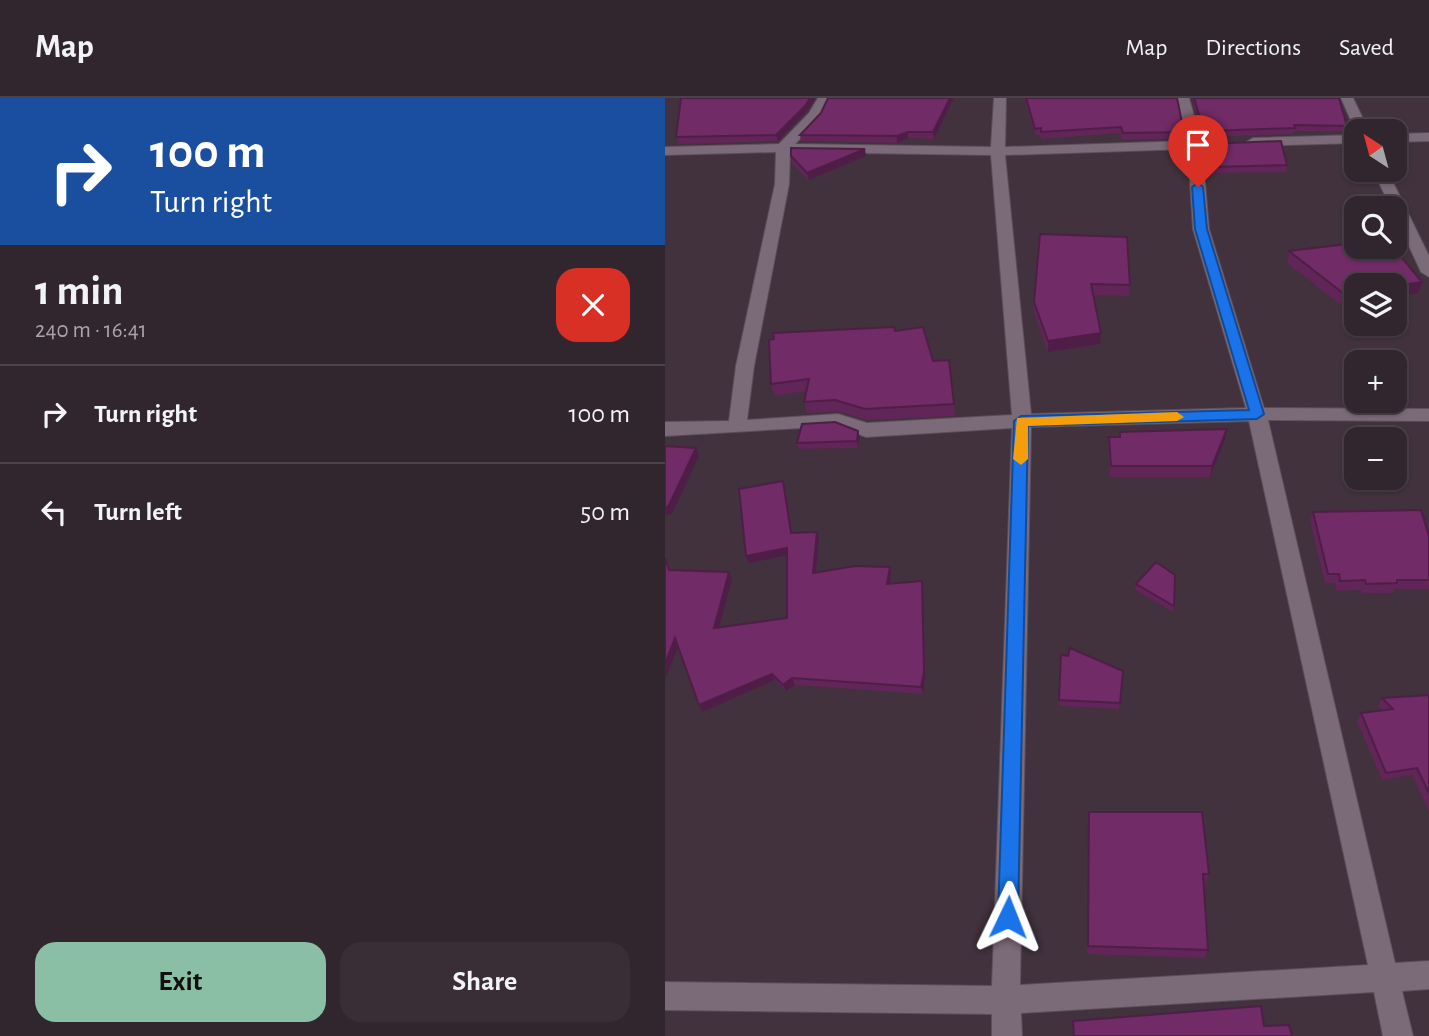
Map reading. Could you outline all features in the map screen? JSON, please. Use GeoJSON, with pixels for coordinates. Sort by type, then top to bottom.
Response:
{"type":"FeatureCollection","features":[{"type":"Feature","properties":{"kind":"street"},"geometry":{"type":"LineString","coordinates":[[737,427],[745,366],[782,184],[783,148],[815,115],[824,98]]}},
{"type":"Feature","properties":{"kind":"street"},"geometry":{"type":"LineString","coordinates":[[1000,98],[998,151],[1021,421],[1007,1036]]}},
{"type":"Feature","properties":{"kind":"street"},"geometry":{"type":"LineString","coordinates":[[1182,98],[1195,144],[1201,229],[1257,414],[1398,1036]]}},
{"type":"Feature","properties":{"kind":"street"},"geometry":{"type":"LineString","coordinates":[[1347,98],[1356,119]]}},
{"type":"Feature","properties":{"kind":"street"},"geometry":{"type":"LineString","coordinates":[[1407,137],[1429,136]]}},
{"type":"Feature","properties":{"kind":"street"},"geometry":{"type":"LineString","coordinates":[[665,151],[783,148],[998,151],[1344,139]]}},
{"type":"Feature","properties":{"kind":"street"},"geometry":{"type":"LineString","coordinates":[[1386,182],[1429,272]]}},
{"type":"Feature","properties":{"kind":"street"},"geometry":{"type":"LineString","coordinates":[[665,429],[838,420],[866,430],[1021,421],[1257,414],[1429,415]]}},
{"type":"Feature","properties":{"kind":"street"},"geometry":{"type":"LineString","coordinates":[[665,996],[1006,1000],[1429,975]]}},
{"type":"Feature","properties":{"kind":"building"},"geometry":{"type":"Polygon","coordinates":[[[681,98],[810,98],[776,135],[676,137],[681,98]]]}},
{"type":"Feature","properties":{"kind":"building"},"geometry":{"type":"Polygon","coordinates":[[[828,98],[950,98],[933,132],[908,132],[897,136],[800,135],[821,113],[828,98]]]}},
{"type":"Feature","properties":{"kind":"building"},"geometry":{"type":"Polygon","coordinates":[[[1026,98],[1177,98],[1184,132],[1123,133],[1121,127],[1041,132],[1041,128],[1035,129],[1026,98]]]}},
{"type":"Feature","properties":{"kind":"building"},"geometry":{"type":"Polygon","coordinates":[[[1194,98],[1339,98],[1345,119],[1344,126],[1294,125],[1295,128],[1204,131],[1194,98]]]}},
{"type":"Feature","properties":{"kind":"building"},"geometry":{"type":"Polygon","coordinates":[[[1281,141],[1287,165],[1208,167],[1206,144],[1281,141]]]}},
{"type":"Feature","properties":{"kind":"building"},"geometry":{"type":"Polygon","coordinates":[[[791,148],[865,149],[807,173],[791,156],[791,148]]]}},
{"type":"Feature","properties":{"kind":"building"},"geometry":{"type":"Polygon","coordinates":[[[1040,234],[1127,237],[1130,285],[1091,284],[1101,333],[1048,341],[1034,302],[1040,234]]]}},
{"type":"Feature","properties":{"kind":"building"},"geometry":{"type":"Polygon","coordinates":[[[1344,244],[1344,259],[1403,259],[1422,282],[1407,284],[1407,273],[1344,273],[1344,294],[1289,251],[1344,244]]]}},
{"type":"Feature","properties":{"kind":"building"},"geometry":{"type":"Polygon","coordinates":[[[894,327],[895,331],[923,327],[933,361],[949,360],[954,404],[865,409],[835,400],[804,402],[809,379],[771,384],[769,340],[774,339],[773,333],[894,327]]]}},
{"type":"Feature","properties":{"kind":"building"},"geometry":{"type":"Polygon","coordinates":[[[835,422],[858,431],[857,441],[797,443],[802,424],[835,422]]]}},
{"type":"Feature","properties":{"kind":"building"},"geometry":{"type":"Polygon","coordinates":[[[1227,429],[1212,466],[1111,466],[1109,437],[1120,437],[1120,432],[1227,429]]]}},
{"type":"Feature","properties":{"kind":"building"},"geometry":{"type":"Polygon","coordinates":[[[665,446],[696,448],[668,507],[665,507],[665,446]]]}},
{"type":"Feature","properties":{"kind":"building"},"geometry":{"type":"Polygon","coordinates":[[[783,481],[791,533],[817,532],[813,573],[855,566],[890,567],[887,584],[922,581],[924,672],[921,687],[792,678],[783,685],[772,674],[699,705],[675,638],[665,664],[665,557],[669,570],[729,572],[714,628],[787,618],[787,548],[746,556],[739,489],[783,481]]]}},
{"type":"Feature","properties":{"kind":"building"},"geometry":{"type":"Polygon","coordinates":[[[1421,510],[1429,536],[1429,580],[1366,584],[1365,580],[1340,581],[1339,574],[1328,574],[1313,512],[1421,510]]]}},
{"type":"Feature","properties":{"kind":"building"},"geometry":{"type":"Polygon","coordinates":[[[1156,562],[1175,575],[1174,606],[1136,584],[1156,562]]]}},
{"type":"Feature","properties":{"kind":"building"},"geometry":{"type":"Polygon","coordinates":[[[1070,648],[1123,671],[1120,703],[1059,700],[1061,655],[1068,656],[1070,648]]]}},
{"type":"Feature","properties":{"kind":"building"},"geometry":{"type":"Polygon","coordinates":[[[1429,695],[1429,793],[1417,768],[1386,773],[1361,713],[1393,709],[1382,698],[1429,695]]]}},
{"type":"Feature","properties":{"kind":"building"},"geometry":{"type":"Polygon","coordinates":[[[1089,812],[1202,812],[1209,874],[1203,874],[1208,950],[1088,946],[1089,812]]]}},
{"type":"Feature","properties":{"kind":"building"},"geometry":{"type":"Polygon","coordinates":[[[1261,1006],[1264,1026],[1289,1025],[1292,1036],[1074,1036],[1073,1021],[1261,1006]]]}},
{"type":"Feature","properties":{"kind":"slow traffic"},"geometry":{"type":"LineString","coordinates":[[1021,459],[1021,421],[1177,417]]}},
{"type":"Feature","properties":{"kind":"route"},"geometry":{"type":"LineString","coordinates":[[1008,917],[1021,421],[1257,414],[1201,229],[1198,187]]}}]}
